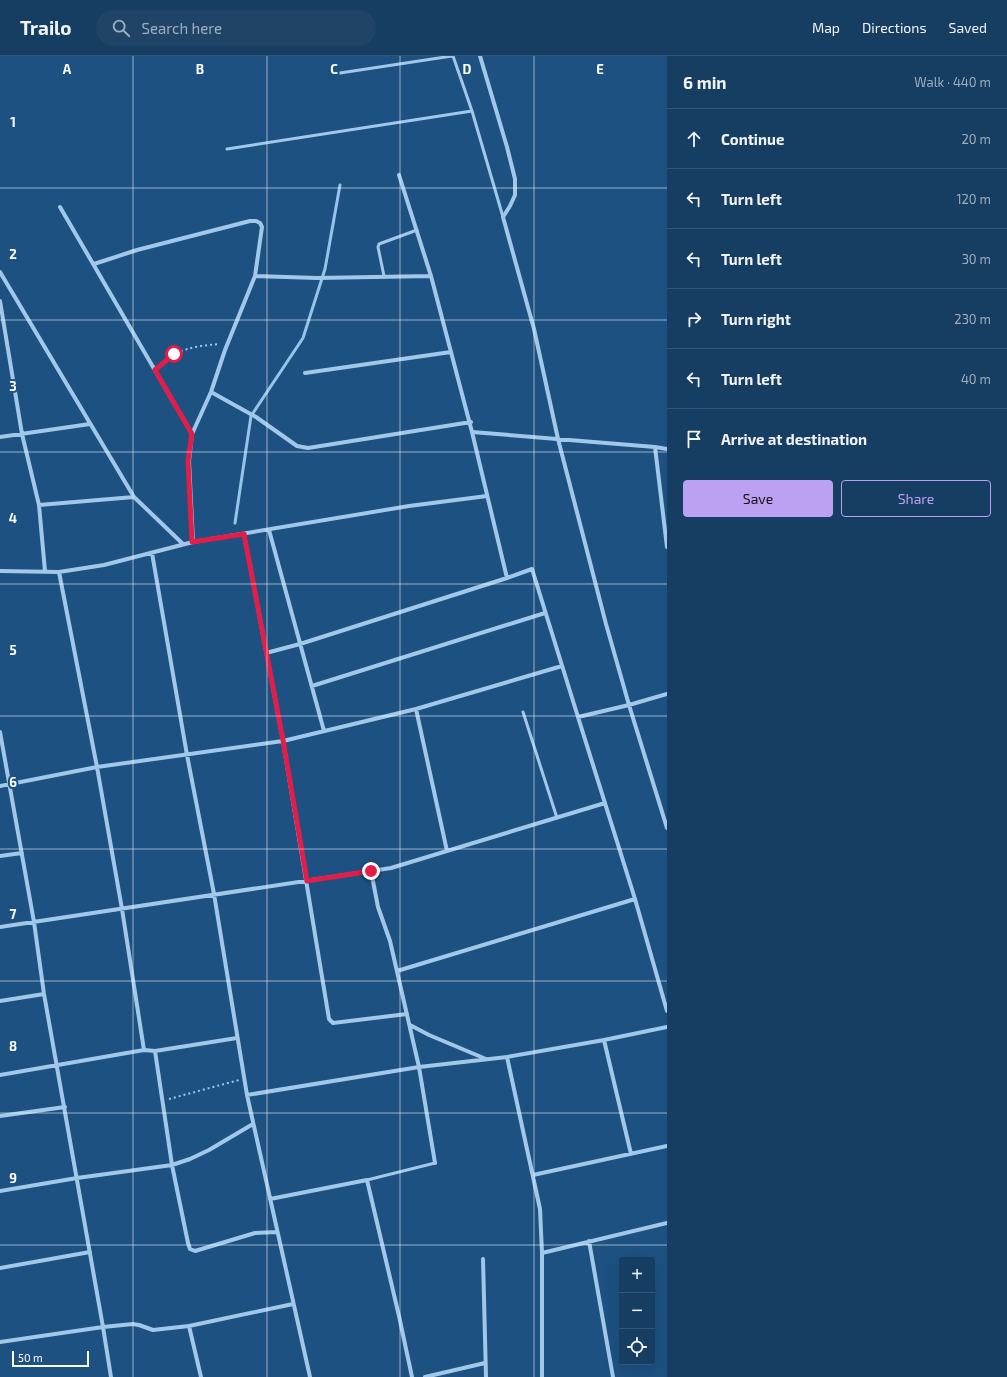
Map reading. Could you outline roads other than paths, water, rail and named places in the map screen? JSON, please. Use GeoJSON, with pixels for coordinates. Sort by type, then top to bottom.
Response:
{"type":"FeatureCollection","features":[{"type":"Feature","properties":{"kind":"street"},"geometry":{"type":"LineString","coordinates":[[480,56],[515,179],[515,195],[503,217],[534,329],[558,439],[606,624],[667,828]]}},
{"type":"Feature","properties":{"kind":"street"},"geometry":{"type":"LineString","coordinates":[[399,175],[431,276],[471,422],[472,432],[507,578]]}},
{"type":"Feature","properties":{"kind":"street"},"geometry":{"type":"LineString","coordinates":[[60,207],[192,434]]}},
{"type":"Feature","properties":{"kind":"street"},"geometry":{"type":"LineString","coordinates":[[94,264],[137,250],[250,221],[256,221],[260,223],[262,227],[255,276],[228,343],[211,392],[192,434],[188,461],[192,542]]}},
{"type":"Feature","properties":{"kind":"street"},"geometry":{"type":"LineString","coordinates":[[0,272],[134,497],[183,544]]}},
{"type":"Feature","properties":{"kind":"street"},"geometry":{"type":"LineString","coordinates":[[255,276],[317,278],[431,276]]}},
{"type":"Feature","properties":{"kind":"street"},"geometry":{"type":"LineString","coordinates":[[0,301],[22,434],[39,505],[45,571]]}},
{"type":"Feature","properties":{"kind":"street"},"geometry":{"type":"LineString","coordinates":[[304,373],[451,352]]}},
{"type":"Feature","properties":{"kind":"street"},"geometry":{"type":"LineString","coordinates":[[211,392],[248,411],[297,446],[308,448],[471,422]]}},
{"type":"Feature","properties":{"kind":"street"},"geometry":{"type":"LineString","coordinates":[[0,438],[90,424]]}},
{"type":"Feature","properties":{"kind":"street"},"geometry":{"type":"LineString","coordinates":[[472,432],[667,449]]}},
{"type":"Feature","properties":{"kind":"street"},"geometry":{"type":"LineString","coordinates":[[655,447],[667,544]]}},
{"type":"Feature","properties":{"kind":"street"},"geometry":{"type":"LineString","coordinates":[[0,571],[59,572],[104,565],[192,542],[409,506],[487,496]]}},
{"type":"Feature","properties":{"kind":"street"},"geometry":{"type":"LineString","coordinates":[[39,505],[134,497]]}},
{"type":"Feature","properties":{"kind":"street"},"geometry":{"type":"LineString","coordinates":[[269,530],[324,731]]}},
{"type":"Feature","properties":{"kind":"street"},"geometry":{"type":"LineString","coordinates":[[244,534],[283,740],[307,881],[328,1019],[333,1024],[407,1014]]}},
{"type":"Feature","properties":{"kind":"street"},"geometry":{"type":"LineString","coordinates":[[152,553],[214,894],[247,1095],[310,1377]]}},
{"type":"Feature","properties":{"kind":"street"},"geometry":{"type":"LineString","coordinates":[[266,653],[300,644],[532,569],[635,899],[667,1011]]}},
{"type":"Feature","properties":{"kind":"street"},"geometry":{"type":"LineString","coordinates":[[59,572],[97,767],[122,909],[144,1050]]}},
{"type":"Feature","properties":{"kind":"street"},"geometry":{"type":"LineString","coordinates":[[312,686],[545,613]]}},
{"type":"Feature","properties":{"kind":"street"},"geometry":{"type":"LineString","coordinates":[[0,786],[97,767],[283,740],[416,709],[562,666]]}},
{"type":"Feature","properties":{"kind":"street"},"geometry":{"type":"LineString","coordinates":[[578,717],[667,694]]}},
{"type":"Feature","properties":{"kind":"street"},"geometry":{"type":"LineString","coordinates":[[416,709],[447,851]]}},
{"type":"Feature","properties":{"kind":"street"},"geometry":{"type":"LineString","coordinates":[[0,732],[34,922],[44,994],[65,1107],[111,1377]]}},
{"type":"Feature","properties":{"kind":"street"},"geometry":{"type":"LineString","coordinates":[[0,927],[391,868],[605,803]]}},
{"type":"Feature","properties":{"kind":"street"},"geometry":{"type":"LineString","coordinates":[[0,856],[22,853]]}},
{"type":"Feature","properties":{"kind":"street"},"geometry":{"type":"LineString","coordinates":[[371,871],[378,907],[390,941],[420,1067],[435,1163]]}},
{"type":"Feature","properties":{"kind":"street"},"geometry":{"type":"LineString","coordinates":[[397,971],[635,899]]}},
{"type":"Feature","properties":{"kind":"street"},"geometry":{"type":"LineString","coordinates":[[0,1000],[44,994]]}},
{"type":"Feature","properties":{"kind":"street"},"geometry":{"type":"LineString","coordinates":[[410,1025],[428,1035],[488,1059]]}},
{"type":"Feature","properties":{"kind":"street"},"geometry":{"type":"LineString","coordinates":[[247,1095],[420,1067],[507,1057],[667,1028]]}},
{"type":"Feature","properties":{"kind":"street"},"geometry":{"type":"LineString","coordinates":[[0,1075],[144,1050],[155,1051],[237,1038]]}},
{"type":"Feature","properties":{"kind":"street"},"geometry":{"type":"LineString","coordinates":[[604,1040],[631,1154]]}},
{"type":"Feature","properties":{"kind":"street"},"geometry":{"type":"LineString","coordinates":[[155,1051],[172,1165],[190,1249],[195,1251],[255,1233],[277,1232]]}},
{"type":"Feature","properties":{"kind":"street"},"geometry":{"type":"LineString","coordinates":[[507,1057],[540,1209],[542,1253],[542,1377]]}},
{"type":"Feature","properties":{"kind":"street"},"geometry":{"type":"LineString","coordinates":[[0,1116],[65,1107]]}},
{"type":"Feature","properties":{"kind":"street"},"geometry":{"type":"LineString","coordinates":[[0,1191],[77,1178],[172,1165],[190,1159],[209,1150],[253,1124]]}},
{"type":"Feature","properties":{"kind":"street"},"geometry":{"type":"LineString","coordinates":[[533,1175],[667,1146]]}},
{"type":"Feature","properties":{"kind":"street"},"geometry":{"type":"LineString","coordinates":[[270,1199],[367,1180],[412,1377]]}},
{"type":"Feature","properties":{"kind":"street"},"geometry":{"type":"LineString","coordinates":[[542,1253],[667,1223]]}},
{"type":"Feature","properties":{"kind":"street"},"geometry":{"type":"LineString","coordinates":[[589,1241],[614,1377]]}},
{"type":"Feature","properties":{"kind":"street"},"geometry":{"type":"LineString","coordinates":[[0,1268],[90,1252]]}},
{"type":"Feature","properties":{"kind":"street"},"geometry":{"type":"LineString","coordinates":[[483,1259],[486,1377]]}},
{"type":"Feature","properties":{"kind":"street"},"geometry":{"type":"LineString","coordinates":[[0,1342],[133,1324],[153,1330],[188,1326],[293,1304]]}},
{"type":"Feature","properties":{"kind":"street"},"geometry":{"type":"LineString","coordinates":[[188,1326],[201,1377]]}},
{"type":"Feature","properties":{"kind":"street"},"geometry":{"type":"LineString","coordinates":[[425,1377],[485,1363]]}},
{"type":"Feature","properties":{"kind":"lane"},"geometry":{"type":"LineString","coordinates":[[340,73],[452,56],[472,111],[503,217]]}},
{"type":"Feature","properties":{"kind":"lane"},"geometry":{"type":"LineString","coordinates":[[227,149],[472,111]]}},
{"type":"Feature","properties":{"kind":"lane"},"geometry":{"type":"LineString","coordinates":[[384,276],[378,247],[379,244],[417,230]]}},
{"type":"Feature","properties":{"kind":"lane"},"geometry":{"type":"LineString","coordinates":[[522,712],[556,818]]}},
{"type":"Feature","properties":{"kind":"lane"},"geometry":{"type":"LineString","coordinates":[[367,1180],[435,1163]]}},
{"type":"Feature","properties":{"kind":"waterway"},"geometry":{"type":"LineString","coordinates":[[235,523],[251,416],[303,338],[325,269],[340,185]]}}]}
